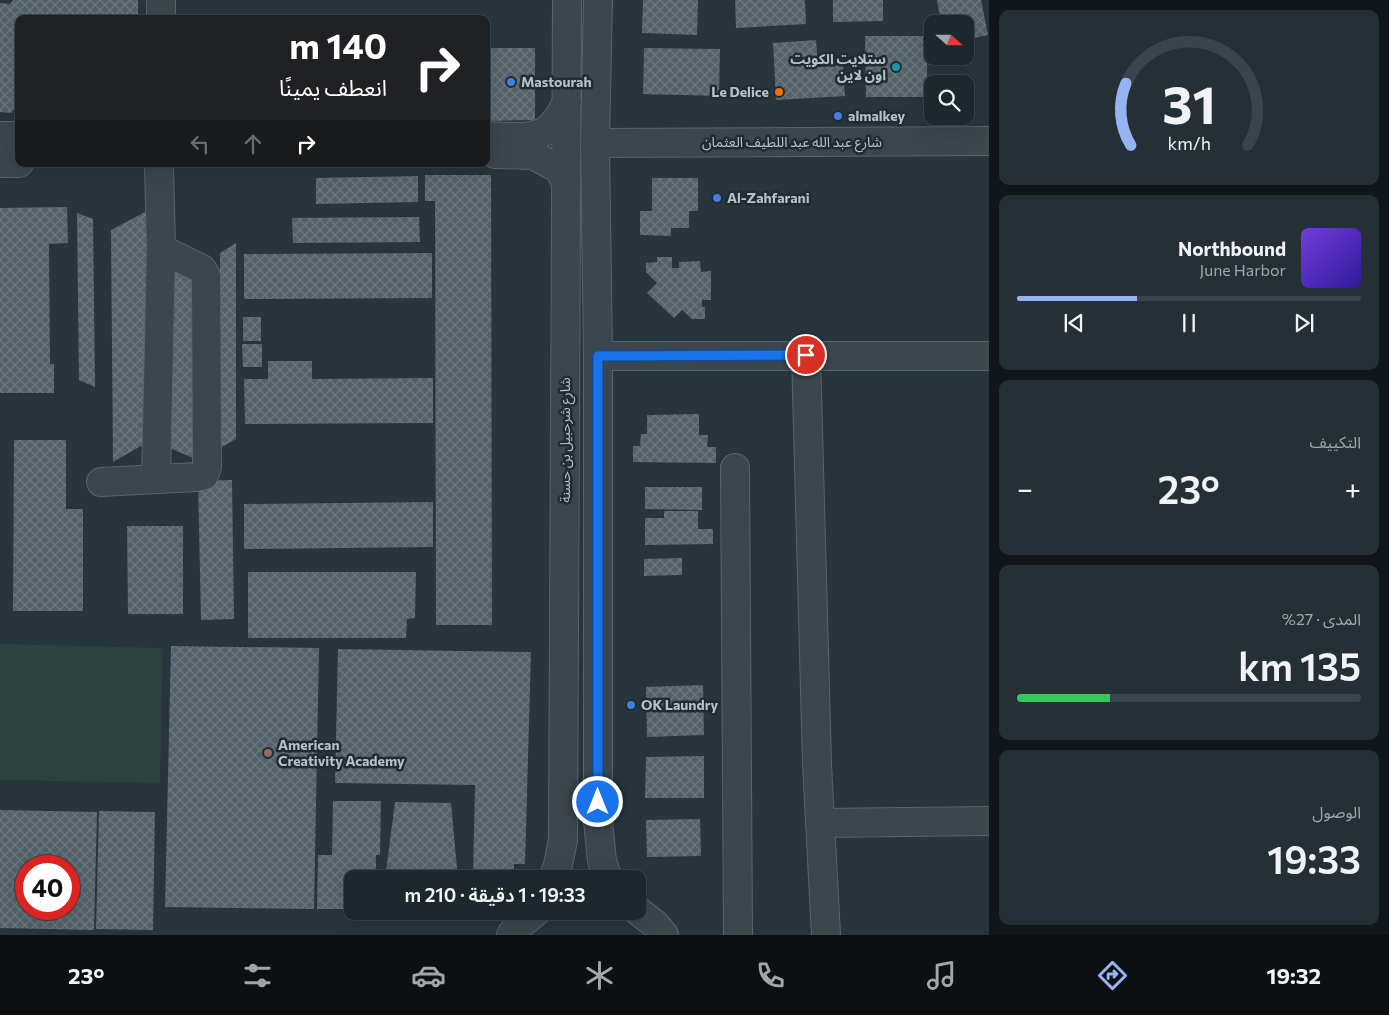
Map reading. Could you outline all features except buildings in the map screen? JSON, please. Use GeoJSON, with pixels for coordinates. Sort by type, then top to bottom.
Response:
{"type":"FeatureCollection","features":[{"type":"Feature","properties":{"kind":"street"},"geometry":{"type":"LineString","coordinates":[[160,15],[161,0]]}},
{"type":"Feature","properties":{"kind":"street","name":"شارع شرحبيل بن حسنة"},"geometry":{"type":"LineString","coordinates":[[556,870],[563,840],[567,0]]}},
{"type":"Feature","properties":{"kind":"street"},"geometry":{"type":"LineString","coordinates":[[598,0],[595,143],[598,356],[598,821],[602,861],[605,870]]}},
{"type":"Feature","properties":{"kind":"street"},"geometry":{"type":"LineString","coordinates":[[490,136],[535,135],[548,129],[567,103]]}},
{"type":"Feature","properties":{"kind":"street"},"geometry":{"type":"LineString","coordinates":[[0,136],[15,136]]}},
{"type":"Feature","properties":{"kind":"street","name":"شارع عبد الله عبد اللطيف العثمان"},"geometry":{"type":"LineString","coordinates":[[595,143],[989,141]]}},
{"type":"Feature","properties":{"kind":"street"},"geometry":{"type":"LineString","coordinates":[[490,154],[517,153],[533,155],[559,169],[566,183]]}},
{"type":"Feature","properties":{"kind":"street"},"geometry":{"type":"LineString","coordinates":[[0,163],[15,163]]}},
{"type":"Feature","properties":{"kind":"street"},"geometry":{"type":"LineString","coordinates":[[156,479],[161,249],[159,167]]}},
{"type":"Feature","properties":{"kind":"street"},"geometry":{"type":"LineString","coordinates":[[101,482],[196,478],[204,475],[207,468],[206,276],[202,269],[161,249]]}},
{"type":"Feature","properties":{"kind":"street"},"geometry":{"type":"LineString","coordinates":[[806,355],[820,823],[826,935]]}},
{"type":"Feature","properties":{"kind":"street"},"geometry":{"type":"LineString","coordinates":[[598,356],[989,356]]}},
{"type":"Feature","properties":{"kind":"street"},"geometry":{"type":"LineString","coordinates":[[735,468],[738,935]]}},
{"type":"Feature","properties":{"kind":"street"},"geometry":{"type":"LineString","coordinates":[[820,823],[989,821]]}},
{"type":"Feature","properties":{"kind":"street"},"geometry":{"type":"LineString","coordinates":[[646,918],[664,935]]}},
{"type":"Feature","properties":{"kind":"green space"},"geometry":{"type":"Polygon","coordinates":[[[0,644],[163,648],[160,783],[0,780],[0,644]]]}},
{"type":"Feature","properties":{"kind":"place","name":"ستلايت الكويت اون لاين"},"geometry":{"type":"Point","coordinates":[896,67]}},
{"type":"Feature","properties":{"kind":"place","name":"Mastourah"},"geometry":{"type":"Point","coordinates":[511,82]}},
{"type":"Feature","properties":{"kind":"place","name":"Le Delice"},"geometry":{"type":"Point","coordinates":[779,92]}},
{"type":"Feature","properties":{"kind":"place","name":"almalkey"},"geometry":{"type":"Point","coordinates":[838,116]}},
{"type":"Feature","properties":{"kind":"place","name":"Al-Zahfarani"},"geometry":{"type":"Point","coordinates":[717,198]}},
{"type":"Feature","properties":{"kind":"place","name":"OK Laundry"},"geometry":{"type":"Point","coordinates":[631,705]}},
{"type":"Feature","properties":{"kind":"place","name":"American Creativity Academy"},"geometry":{"type":"Point","coordinates":[268,753]}},
{"type":"Feature","properties":{"kind":"route"},"geometry":{"type":"LineString","coordinates":[[598,802],[598,356],[806,355]]}}]}
